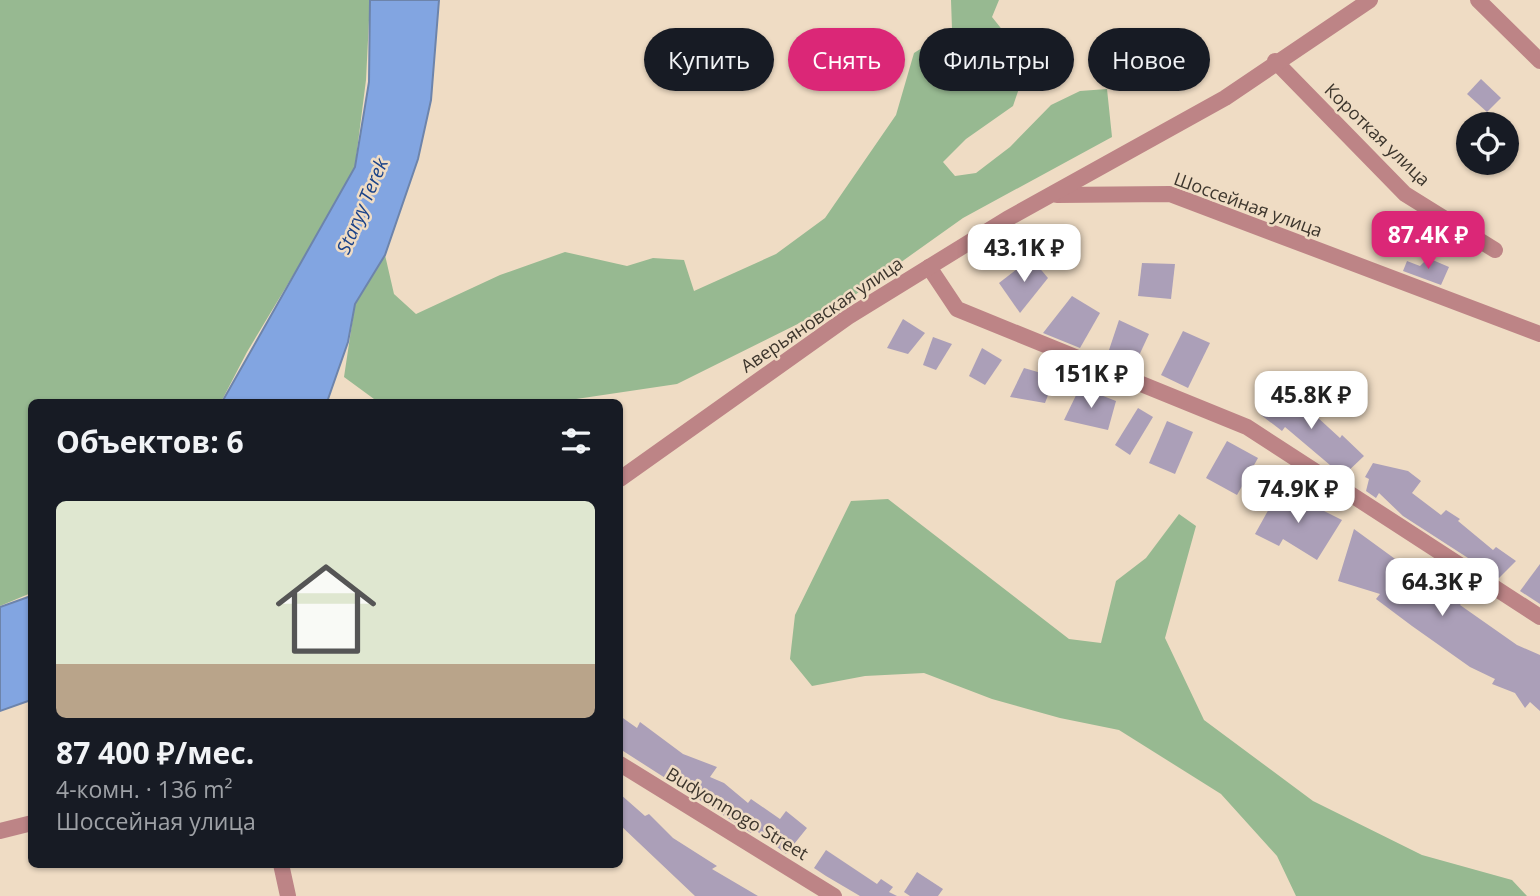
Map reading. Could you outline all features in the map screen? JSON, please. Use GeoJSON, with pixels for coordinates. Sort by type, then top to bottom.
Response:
{"type":"FeatureCollection","features":[{"type":"Feature","properties":{"kind":"street","name":"Аверьяновская улица"},"geometry":{"type":"LineString","coordinates":[[623,477],[837,325],[1007,219],[1225,97],[1275,61],[1370,0]]}},
{"type":"Feature","properties":{"kind":"street"},"geometry":{"type":"LineString","coordinates":[[1478,0],[1540,61]]}},
{"type":"Feature","properties":{"kind":"street","name":"Короткая улица"},"geometry":{"type":"LineString","coordinates":[[1275,61],[1405,194],[1495,250]]}},
{"type":"Feature","properties":{"kind":"street","name":"Шоссейная улица"},"geometry":{"type":"LineString","coordinates":[[1054,195],[1170,194],[1540,334]]}},
{"type":"Feature","properties":{"kind":"street"},"geometry":{"type":"LineString","coordinates":[[929,267],[957,309],[1247,427],[1540,617]]}},
{"type":"Feature","properties":{"kind":"street","name":"Budyonnogo Street"},"geometry":{"type":"LineString","coordinates":[[623,766],[834,896]]}},
{"type":"Feature","properties":{"kind":"street"},"geometry":{"type":"LineString","coordinates":[[0,831],[28,824]]}},
{"type":"Feature","properties":{"kind":"street"},"geometry":{"type":"LineString","coordinates":[[282,868],[288,896]]}},
{"type":"Feature","properties":{"kind":"green space"},"geometry":{"type":"Polygon","coordinates":[[[0,0],[370,0],[366,80],[354,174],[247,352],[223,399],[28,399],[28,594],[0,606],[0,0]]]}},
{"type":"Feature","properties":{"kind":"green space"},"geometry":{"type":"Polygon","coordinates":[[[951,0],[999,0],[992,17],[1001,28],[952,28],[951,0]]]}},
{"type":"Feature","properties":{"kind":"green space"},"geometry":{"type":"Polygon","coordinates":[[[919,50],[919,91],[1018,91],[1013,106],[966,139],[943,162],[955,176],[976,173],[1010,147],[1051,105],[1080,91],[1107,91],[1112,137],[963,218],[852,297],[677,384],[576,399],[374,399],[344,377],[355,304],[385,255],[394,294],[416,314],[500,275],[565,252],[627,266],[653,258],[684,260],[694,291],[776,254],[825,218],[896,115],[914,53],[919,50]]]}},
{"type":"Feature","properties":{"kind":"green space"},"geometry":{"type":"Polygon","coordinates":[[[888,499],[1069,639],[1101,643],[1116,581],[1146,558],[1179,514],[1196,526],[1165,638],[1204,720],[1313,801],[1422,855],[1512,880],[1527,896],[1296,896],[1277,856],[1221,794],[1119,730],[1060,718],[992,699],[924,673],[865,676],[812,686],[790,659],[795,615],[851,501],[888,499]]]}},
{"type":"Feature","properties":{"kind":"water","name":"Staryy Terek"},"geometry":{"type":"Polygon","coordinates":[[[370,0],[439,0],[431,100],[418,159],[385,255],[355,304],[348,342],[328,399],[224,399],[355,167],[369,82],[370,0]]]}},
{"type":"Feature","properties":{"kind":"water"},"geometry":{"type":"Polygon","coordinates":[[[28,597],[28,701],[0,711],[0,607],[28,597]]]}},
{"type":"Feature","properties":{"kind":"building"},"geometry":{"type":"Polygon","coordinates":[[[1481,79],[1501,98],[1487,112],[1467,94],[1481,79]]]}},
{"type":"Feature","properties":{"kind":"building"},"geometry":{"type":"Polygon","coordinates":[[[1031,258],[1048,278],[1020,313],[999,283],[1031,258]]]}},
{"type":"Feature","properties":{"kind":"building"},"geometry":{"type":"Polygon","coordinates":[[[1428,258],[1449,267],[1441,285],[1403,271],[1407,261],[1420,266],[1428,258]]]}},
{"type":"Feature","properties":{"kind":"building"},"geometry":{"type":"Polygon","coordinates":[[[1142,263],[1175,264],[1171,299],[1138,296],[1142,263]]]}},
{"type":"Feature","properties":{"kind":"building"},"geometry":{"type":"Polygon","coordinates":[[[1072,296],[1100,313],[1080,348],[1043,333],[1072,296]]]}},
{"type":"Feature","properties":{"kind":"building"},"geometry":{"type":"Polygon","coordinates":[[[903,319],[925,333],[908,354],[887,348],[903,319]]]}},
{"type":"Feature","properties":{"kind":"building"},"geometry":{"type":"Polygon","coordinates":[[[1119,320],[1149,334],[1136,362],[1108,353],[1119,320]]]}},
{"type":"Feature","properties":{"kind":"building"},"geometry":{"type":"Polygon","coordinates":[[[1183,331],[1210,343],[1188,388],[1161,375],[1183,331]]]}},
{"type":"Feature","properties":{"kind":"building"},"geometry":{"type":"Polygon","coordinates":[[[933,337],[952,344],[936,370],[923,365],[933,337]]]}},
{"type":"Feature","properties":{"kind":"building"},"geometry":{"type":"Polygon","coordinates":[[[982,348],[1002,360],[985,385],[969,376],[982,348]]]}},
{"type":"Feature","properties":{"kind":"building"},"geometry":{"type":"Polygon","coordinates":[[[1024,368],[1055,377],[1045,403],[1010,397],[1024,368]]]}},
{"type":"Feature","properties":{"kind":"building"},"geometry":{"type":"Polygon","coordinates":[[[1281,385],[1306,403],[1304,405],[1340,438],[1342,435],[1364,456],[1343,476],[1285,427],[1282,431],[1261,415],[1281,385]]]}},
{"type":"Feature","properties":{"kind":"building"},"geometry":{"type":"Polygon","coordinates":[[[1080,387],[1116,401],[1108,430],[1064,420],[1080,387]]]}},
{"type":"Feature","properties":{"kind":"building"},"geometry":{"type":"Polygon","coordinates":[[[1138,408],[1153,417],[1130,455],[1115,445],[1138,408]]]}},
{"type":"Feature","properties":{"kind":"building"},"geometry":{"type":"Polygon","coordinates":[[[1167,421],[1193,432],[1175,474],[1149,463],[1167,421]]]}},
{"type":"Feature","properties":{"kind":"building"},"geometry":{"type":"Polygon","coordinates":[[[1227,441],[1258,458],[1237,495],[1206,478],[1227,441]]]}},
{"type":"Feature","properties":{"kind":"building"},"geometry":{"type":"Polygon","coordinates":[[[1373,463],[1408,471],[1421,481],[1412,493],[1441,515],[1446,510],[1460,519],[1458,521],[1493,550],[1496,547],[1516,561],[1499,578],[1403,516],[1379,493],[1376,498],[1366,491],[1369,479],[1365,477],[1373,463]]]}},
{"type":"Feature","properties":{"kind":"building"},"geometry":{"type":"Polygon","coordinates":[[[1280,489],[1342,520],[1317,560],[1283,539],[1279,546],[1255,534],[1280,489]]]}},
{"type":"Feature","properties":{"kind":"building"},"geometry":{"type":"Polygon","coordinates":[[[1354,529],[1402,564],[1407,558],[1427,572],[1424,576],[1462,602],[1460,605],[1517,645],[1540,655],[1540,711],[1530,702],[1525,708],[1515,693],[1492,684],[1495,679],[1470,667],[1412,626],[1376,599],[1380,594],[1338,581],[1354,529]]]}},
{"type":"Feature","properties":{"kind":"building"},"geometry":{"type":"Polygon","coordinates":[[[1540,564],[1540,604],[1520,591],[1540,564]]]}},
{"type":"Feature","properties":{"kind":"building"},"geometry":{"type":"Polygon","coordinates":[[[623,718],[637,728],[640,722],[683,754],[717,767],[710,777],[724,783],[748,803],[751,799],[780,819],[786,811],[807,828],[786,854],[754,829],[751,833],[623,751],[623,718]]]}},
{"type":"Feature","properties":{"kind":"building"},"geometry":{"type":"Polygon","coordinates":[[[623,797],[645,816],[649,814],[673,838],[717,866],[712,869],[758,896],[695,896],[623,828],[623,797]]]}},
{"type":"Feature","properties":{"kind":"building"},"geometry":{"type":"Polygon","coordinates":[[[826,850],[877,884],[881,879],[893,887],[889,892],[897,896],[860,896],[826,876],[814,868],[826,850]]]}},
{"type":"Feature","properties":{"kind":"building"},"geometry":{"type":"Polygon","coordinates":[[[917,872],[943,889],[938,896],[910,896],[904,892],[917,872]]]}}]}
